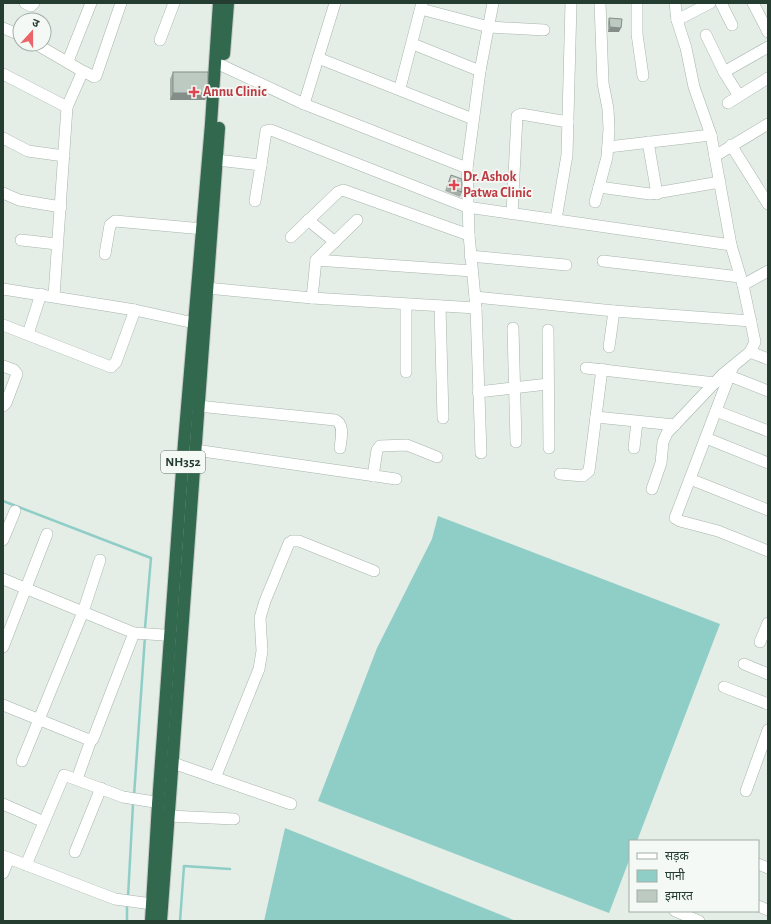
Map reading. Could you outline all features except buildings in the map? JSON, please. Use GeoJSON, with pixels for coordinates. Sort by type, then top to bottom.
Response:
{"type":"FeatureCollection","features":[{"type":"Feature","properties":{"kind":"highway","name":"NH352"},"geometry":{"type":"LineString","coordinates":[[192,445],[198,406],[217,160],[220,65],[219,3]]}},
{"type":"Feature","properties":{"kind":"highway","name":"NH352"},"geometry":{"type":"LineString","coordinates":[[161,921],[176,636],[192,445],[194,323],[220,65],[228,3]]}},
{"type":"Feature","properties":{"kind":"highway","name":"NH352"},"geometry":{"type":"LineString","coordinates":[[151,921],[152,904],[173,763],[176,636]]}},
{"type":"Feature","properties":{"kind":"street"},"geometry":{"type":"LineString","coordinates":[[25,3],[30,6],[34,3]]}},
{"type":"Feature","properties":{"kind":"street"},"geometry":{"type":"LineString","coordinates":[[51,52],[93,77],[96,76],[121,3]]}},
{"type":"Feature","properties":{"kind":"street"},"geometry":{"type":"LineString","coordinates":[[160,40],[174,3]]}},
{"type":"Feature","properties":{"kind":"street"},"geometry":{"type":"LineString","coordinates":[[304,104],[335,3]]}},
{"type":"Feature","properties":{"kind":"street"},"geometry":{"type":"LineString","coordinates":[[411,3],[423,5],[489,27],[544,30]]}},
{"type":"Feature","properties":{"kind":"street"},"geometry":{"type":"LineString","coordinates":[[480,453],[476,308],[468,235],[467,168],[480,71],[493,3]]}},
{"type":"Feature","properties":{"kind":"street"},"geometry":{"type":"LineString","coordinates":[[556,219],[567,156],[571,3]]}},
{"type":"Feature","properties":{"kind":"street"},"geometry":{"type":"LineString","coordinates":[[595,202],[608,147],[608,109],[603,83],[600,3]]}},
{"type":"Feature","properties":{"kind":"street"},"geometry":{"type":"LineString","coordinates":[[637,3],[637,34],[643,76]]}},
{"type":"Feature","properties":{"kind":"street"},"geometry":{"type":"LineString","coordinates":[[652,489],[662,463],[664,439],[675,425],[715,383],[732,371],[750,352],[755,342],[742,281],[731,245],[711,135],[696,93],[686,48],[677,20],[675,3]]}},
{"type":"Feature","properties":{"kind":"street"},"geometry":{"type":"LineString","coordinates":[[677,20],[710,3]]}},
{"type":"Feature","properties":{"kind":"street"},"geometry":{"type":"LineString","coordinates":[[721,3],[732,25]]}},
{"type":"Feature","properties":{"kind":"street"},"geometry":{"type":"LineString","coordinates":[[68,61],[89,4]]}},
{"type":"Feature","properties":{"kind":"street"},"geometry":{"type":"LineString","coordinates":[[757,4],[768,31]]}},
{"type":"Feature","properties":{"kind":"street"},"geometry":{"type":"LineString","coordinates":[[400,88],[423,5]]}},
{"type":"Feature","properties":{"kind":"street"},"geometry":{"type":"LineString","coordinates":[[706,35],[724,72],[739,96]]}},
{"type":"Feature","properties":{"kind":"street"},"geometry":{"type":"LineString","coordinates":[[413,44],[480,71]]}},
{"type":"Feature","properties":{"kind":"street"},"geometry":{"type":"LineString","coordinates":[[724,72],[768,47]]}},
{"type":"Feature","properties":{"kind":"street"},"geometry":{"type":"LineString","coordinates":[[318,58],[400,88],[473,119]]}},
{"type":"Feature","properties":{"kind":"street"},"geometry":{"type":"LineString","coordinates":[[220,65],[304,104],[467,168]]}},
{"type":"Feature","properties":{"kind":"street"},"geometry":{"type":"LineString","coordinates":[[54,296],[67,107],[84,72]]}},
{"type":"Feature","properties":{"kind":"street"},"geometry":{"type":"LineString","coordinates":[[3,74],[67,107]]}},
{"type":"Feature","properties":{"kind":"street"},"geometry":{"type":"LineString","coordinates":[[728,103],[768,78]]}},
{"type":"Feature","properties":{"kind":"street"},"geometry":{"type":"LineString","coordinates":[[512,214],[517,116],[521,114],[568,122]]}},
{"type":"Feature","properties":{"kind":"street"},"geometry":{"type":"LineString","coordinates":[[715,156],[768,124]]}},
{"type":"Feature","properties":{"kind":"street"},"geometry":{"type":"LineString","coordinates":[[255,201],[266,131],[271,130],[468,207],[731,245]]}},
{"type":"Feature","properties":{"kind":"street"},"geometry":{"type":"LineString","coordinates":[[608,147],[711,135]]}},
{"type":"Feature","properties":{"kind":"street"},"geometry":{"type":"LineString","coordinates":[[3,138],[28,151],[64,156]]}},
{"type":"Feature","properties":{"kind":"street"},"geometry":{"type":"LineString","coordinates":[[648,142],[657,194]]}},
{"type":"Feature","properties":{"kind":"street"},"geometry":{"type":"LineString","coordinates":[[732,145],[768,204]]}},
{"type":"Feature","properties":{"kind":"street"},"geometry":{"type":"LineString","coordinates":[[217,160],[261,165]]}},
{"type":"Feature","properties":{"kind":"street"},"geometry":{"type":"LineString","coordinates":[[599,187],[642,194],[657,194],[720,182]]}},
{"type":"Feature","properties":{"kind":"street"},"geometry":{"type":"LineString","coordinates":[[291,237],[338,192],[343,190],[468,235]]}},
{"type":"Feature","properties":{"kind":"street"},"geometry":{"type":"LineString","coordinates":[[3,193],[19,200],[61,207]]}},
{"type":"Feature","properties":{"kind":"street"},"geometry":{"type":"LineString","coordinates":[[308,220],[335,242]]}},
{"type":"Feature","properties":{"kind":"street"},"geometry":{"type":"LineString","coordinates":[[312,298],[316,260],[357,220]]}},
{"type":"Feature","properties":{"kind":"street"},"geometry":{"type":"LineString","coordinates":[[105,254],[110,225],[115,221],[203,229]]}},
{"type":"Feature","properties":{"kind":"street"},"geometry":{"type":"LineString","coordinates":[[21,240],[57,244]]}},
{"type":"Feature","properties":{"kind":"street"},"geometry":{"type":"LineString","coordinates":[[470,256],[566,265]]}},
{"type":"Feature","properties":{"kind":"street"},"geometry":{"type":"LineString","coordinates":[[316,260],[472,272]]}},
{"type":"Feature","properties":{"kind":"street"},"geometry":{"type":"LineString","coordinates":[[603,261],[742,281],[768,271]]}},
{"type":"Feature","properties":{"kind":"street"},"geometry":{"type":"LineString","coordinates":[[206,288],[406,305],[476,308]]}},
{"type":"Feature","properties":{"kind":"street"},"geometry":{"type":"LineString","coordinates":[[3,289],[135,310],[194,323]]}},
{"type":"Feature","properties":{"kind":"street"},"geometry":{"type":"LineString","coordinates":[[28,334],[41,294]]}},
{"type":"Feature","properties":{"kind":"street"},"geometry":{"type":"LineString","coordinates":[[475,297],[614,311],[751,321]]}},
{"type":"Feature","properties":{"kind":"street"},"geometry":{"type":"LineString","coordinates":[[406,305],[406,372]]}},
{"type":"Feature","properties":{"kind":"street"},"geometry":{"type":"LineString","coordinates":[[440,306],[443,418]]}},
{"type":"Feature","properties":{"kind":"street"},"geometry":{"type":"LineString","coordinates":[[3,325],[111,367],[116,362],[135,310]]}},
{"type":"Feature","properties":{"kind":"street"},"geometry":{"type":"LineString","coordinates":[[609,348],[614,311]]}},
{"type":"Feature","properties":{"kind":"street"},"geometry":{"type":"LineString","coordinates":[[512,328],[516,442]]}},
{"type":"Feature","properties":{"kind":"street"},"geometry":{"type":"LineString","coordinates":[[548,330],[550,448]]}},
{"type":"Feature","properties":{"kind":"street"},"geometry":{"type":"LineString","coordinates":[[750,352],[768,359]]}},
{"type":"Feature","properties":{"kind":"street"},"geometry":{"type":"LineString","coordinates":[[3,366],[16,371],[17,374],[6,403],[3,406]]}},
{"type":"Feature","properties":{"kind":"street"},"geometry":{"type":"LineString","coordinates":[[586,368],[715,383]]}},
{"type":"Feature","properties":{"kind":"street"},"geometry":{"type":"LineString","coordinates":[[560,474],[583,476],[588,472],[602,369]]}},
{"type":"Feature","properties":{"kind":"street"},"geometry":{"type":"LineString","coordinates":[[732,371],[768,391]]}},
{"type":"Feature","properties":{"kind":"street"},"geometry":{"type":"LineString","coordinates":[[732,371],[676,516],[676,520],[718,531],[768,550]]}},
{"type":"Feature","properties":{"kind":"street"},"geometry":{"type":"LineString","coordinates":[[478,392],[548,384]]}},
{"type":"Feature","properties":{"kind":"street"},"geometry":{"type":"LineString","coordinates":[[198,406],[335,420],[340,422],[342,426],[340,448]]}},
{"type":"Feature","properties":{"kind":"street"},"geometry":{"type":"LineString","coordinates":[[716,411],[768,431]]}},
{"type":"Feature","properties":{"kind":"street"},"geometry":{"type":"LineString","coordinates":[[596,417],[675,425]]}},
{"type":"Feature","properties":{"kind":"street"},"geometry":{"type":"LineString","coordinates":[[634,448],[637,422]]}},
{"type":"Feature","properties":{"kind":"street"},"geometry":{"type":"LineString","coordinates":[[706,438],[768,463]]}},
{"type":"Feature","properties":{"kind":"street"},"geometry":{"type":"LineString","coordinates":[[192,445],[396,479]]}},
{"type":"Feature","properties":{"kind":"street"},"geometry":{"type":"LineString","coordinates":[[373,476],[377,450],[380,446],[407,445],[437,457]]}},
{"type":"Feature","properties":{"kind":"street"},"geometry":{"type":"LineString","coordinates":[[690,479],[768,510]]}},
{"type":"Feature","properties":{"kind":"street"},"geometry":{"type":"LineString","coordinates":[[3,540],[15,511]]}},
{"type":"Feature","properties":{"kind":"street"},"geometry":{"type":"LineString","coordinates":[[3,647],[47,534]]}},
{"type":"Feature","properties":{"kind":"street"},"geometry":{"type":"LineString","coordinates":[[215,778],[259,669],[262,651],[260,618],[265,601],[289,543],[292,541],[298,541],[374,571]]}},
{"type":"Feature","properties":{"kind":"street"},"geometry":{"type":"LineString","coordinates":[[22,761],[83,612],[100,560]]}},
{"type":"Feature","properties":{"kind":"street"},"geometry":{"type":"LineString","coordinates":[[3,579],[134,633],[176,636]]}},
{"type":"Feature","properties":{"kind":"street"},"geometry":{"type":"LineString","coordinates":[[760,642],[768,623]]}},
{"type":"Feature","properties":{"kind":"street"},"geometry":{"type":"LineString","coordinates":[[77,779],[134,633]]}},
{"type":"Feature","properties":{"kind":"street"},"geometry":{"type":"LineString","coordinates":[[744,664],[768,674]]}},
{"type":"Feature","properties":{"kind":"street"},"geometry":{"type":"LineString","coordinates":[[724,687],[768,704]]}},
{"type":"Feature","properties":{"kind":"street"},"geometry":{"type":"LineString","coordinates":[[3,705],[39,718],[91,740]]}},
{"type":"Feature","properties":{"kind":"street"},"geometry":{"type":"LineString","coordinates":[[746,792],[768,730]]}},
{"type":"Feature","properties":{"kind":"street"},"geometry":{"type":"LineString","coordinates":[[173,763],[291,804]]}},
{"type":"Feature","properties":{"kind":"street"},"geometry":{"type":"LineString","coordinates":[[26,865],[62,776],[66,775],[122,797],[166,808],[234,819]]}},
{"type":"Feature","properties":{"kind":"street"},"geometry":{"type":"LineString","coordinates":[[76,852],[101,788]]}},
{"type":"Feature","properties":{"kind":"street"},"geometry":{"type":"LineString","coordinates":[[3,804],[44,822]]}},
{"type":"Feature","properties":{"kind":"street"},"geometry":{"type":"LineString","coordinates":[[3,873],[6,857],[115,899],[152,904]]}},
{"type":"Feature","properties":{"kind":"street"},"geometry":{"type":"LineString","coordinates":[[677,912],[699,921]]}},
{"type":"Feature","properties":{"kind":"water"},"geometry":{"type":"Polygon","coordinates":[[[438,516],[720,624],[637,840],[629,840],[629,861],[609,913],[318,801],[377,648],[432,539],[438,516]]]}},
{"type":"Feature","properties":{"kind":"water"},"geometry":{"type":"Polygon","coordinates":[[[285,828],[516,921],[264,921],[285,828]]]}},
{"type":"Feature","properties":{"kind":"waterway"},"geometry":{"type":"LineString","coordinates":[[3,501],[151,558],[145,628]]}},
{"type":"Feature","properties":{"kind":"waterway"},"geometry":{"type":"LineString","coordinates":[[134,796],[145,636]]}},
{"type":"Feature","properties":{"kind":"waterway"},"geometry":{"type":"LineString","coordinates":[[128,897],[133,804]]}},
{"type":"Feature","properties":{"kind":"waterway"},"geometry":{"type":"LineString","coordinates":[[180,921],[184,866],[230,869]]}},
{"type":"Feature","properties":{"kind":"waterway"},"geometry":{"type":"LineString","coordinates":[[127,906],[127,921]]}},
{"type":"Feature","properties":{"kind":"place","name":"Annu Clinic"},"geometry":{"type":"Point","coordinates":[194,92]}},
{"type":"Feature","properties":{"kind":"place","name":"Dr. Ashok Patwa Clinic"},"geometry":{"type":"Point","coordinates":[454,185]}}]}
